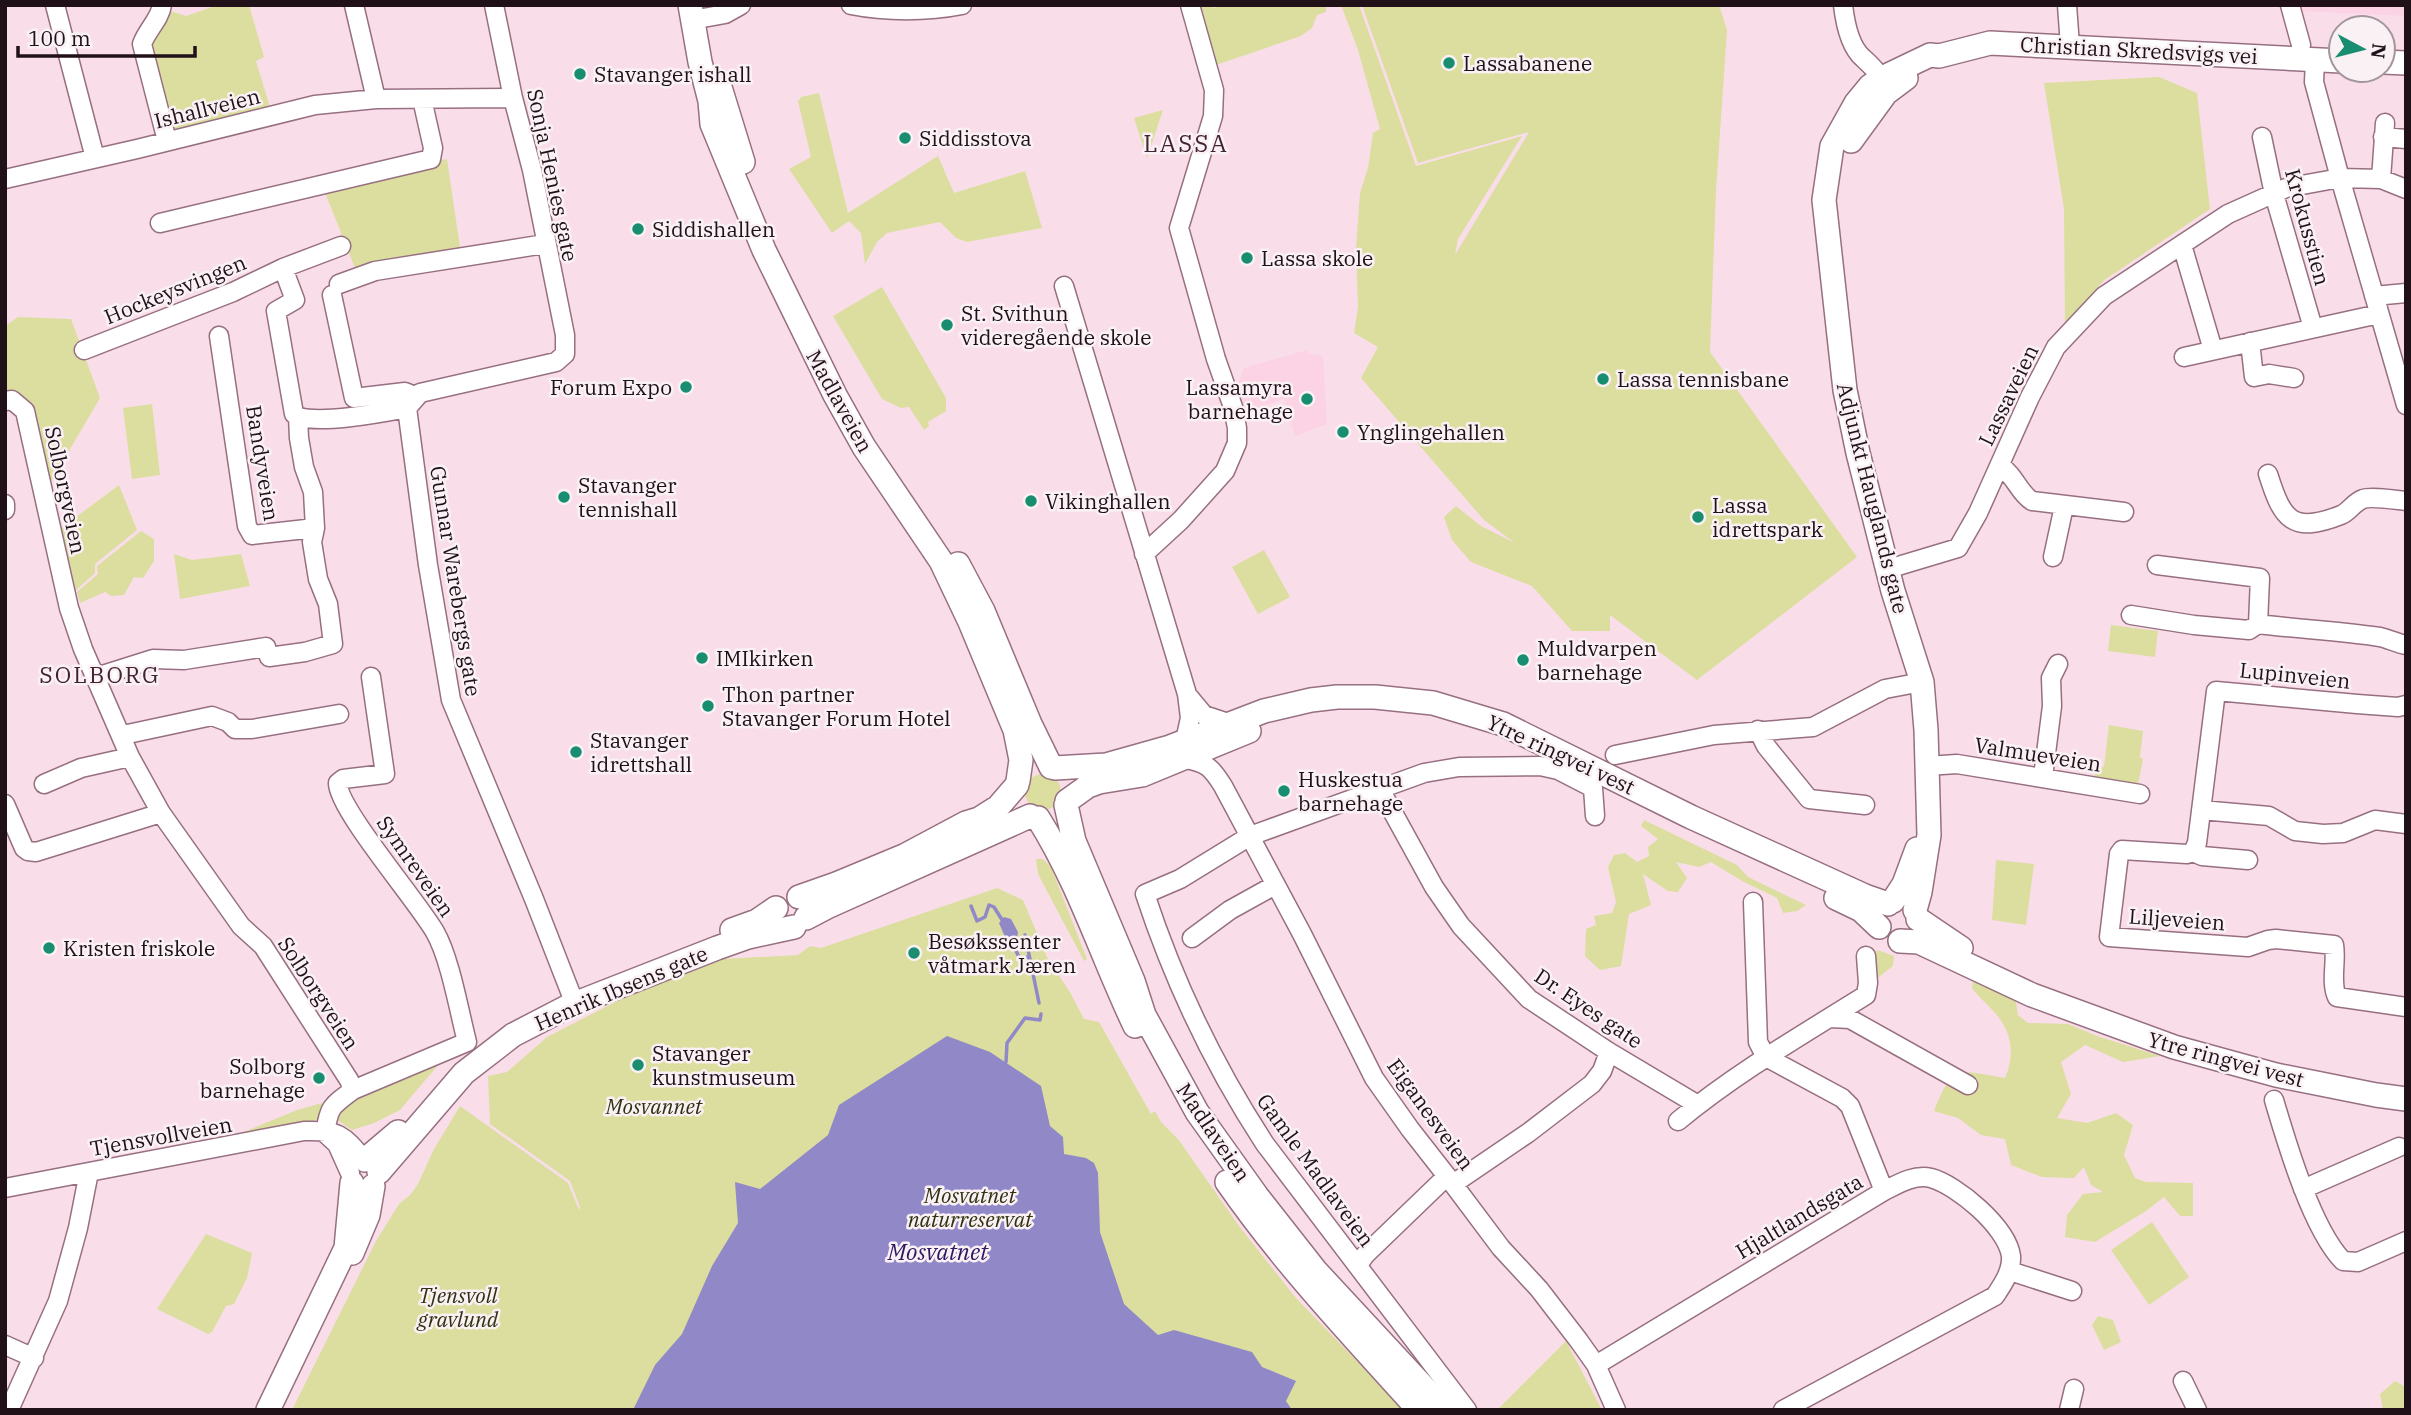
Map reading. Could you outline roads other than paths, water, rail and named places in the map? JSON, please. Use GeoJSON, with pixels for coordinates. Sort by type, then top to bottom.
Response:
{"type":"FeatureCollection","features":[{"type":"Feature","properties":{"kind":"main road","name":"Madlaveien"},"geometry":{"type":"LineString","coordinates":[[699,11],[712,124],[764,250],[797,321],[864,447],[940,561],[976,633],[1006,705],[1017,740],[1021,760],[1018,783]]}},
{"type":"Feature","properties":{"kind":"main road","name":"Madlaveien"},"geometry":{"type":"LineString","coordinates":[[699,11],[748,177],[805,308],[870,429],[970,584],[1053,768]]}},
{"type":"Feature","properties":{"kind":"main road","name":"Christian Skredsvigs vei"},"geometry":{"type":"LineString","coordinates":[[1879,86],[1930,55],[1939,57],[1990,43],[2308,52],[2327,57]]}},
{"type":"Feature","properties":{"kind":"main road","name":"Adjunkt Hauglands gate"},"geometry":{"type":"LineString","coordinates":[[1879,86],[1857,103],[1832,146],[1824,200],[1845,390],[1888,569],[1922,682],[1929,835],[1917,915]]}},
{"type":"Feature","properties":{"kind":"main road","name":"Ytre ringvei vest"},"geometry":{"type":"LineString","coordinates":[[1067,803],[1088,786],[1142,775],[1185,750],[1287,705],[1338,696],[1404,699],[1453,708],[1503,724],[1691,817],[1865,896],[1891,903]]}},
{"type":"Feature","properties":{"kind":"main road"},"geometry":{"type":"LineString","coordinates":[[966,823],[989,802],[1002,779],[1007,755],[1000,724],[1006,705]]}},
{"type":"Feature","properties":{"kind":"main road","name":"Ytre ringvei vest"},"geometry":{"type":"LineString","coordinates":[[1228,731],[1344,708],[1373,705],[1407,706],[1462,716],[1504,732],[1861,910],[1879,927]]}},
{"type":"Feature","properties":{"kind":"main road","name":"Ytre ringvei vest"},"geometry":{"type":"LineString","coordinates":[[1053,768],[1106,765],[1185,750]]}},
{"type":"Feature","properties":{"kind":"main road"},"geometry":{"type":"LineString","coordinates":[[1038,766],[1053,768],[1065,778],[1069,787],[1067,803],[1054,816],[1034,817],[1018,803],[1018,783],[1030,769],[1038,766]]}},
{"type":"Feature","properties":{"kind":"main road","name":"Adjunkt Hauglands gate"},"geometry":{"type":"LineString","coordinates":[[1891,903],[1904,884],[1914,859],[1927,770]]}},
{"type":"Feature","properties":{"kind":"main road"},"geometry":{"type":"LineString","coordinates":[[1084,866],[1089,851],[1083,824],[1087,805],[1101,792],[1142,775]]}},
{"type":"Feature","properties":{"kind":"main road","name":"Henrik Ibsens gate"},"geometry":{"type":"LineString","coordinates":[[364,1172],[455,1083],[489,1052],[513,1035],[569,1006],[748,937],[800,914],[836,884],[906,855],[966,823],[989,814],[1018,783]]}},
{"type":"Feature","properties":{"kind":"main road","name":"Madlaveien"},"geometry":{"type":"LineString","coordinates":[[1067,803],[1074,841],[1133,981],[1144,1014],[1197,1112],[1257,1196],[1316,1271],[1445,1410]]}},
{"type":"Feature","properties":{"kind":"main road","name":"Madlaveien"},"geometry":{"type":"LineString","coordinates":[[1034,817],[1063,859],[1115,984],[1145,1046],[1211,1157],[1248,1212],[1278,1250],[1320,1301],[1419,1410]]}},
{"type":"Feature","properties":{"kind":"main road","name":"Henrik Ibsens gate"},"geometry":{"type":"LineString","coordinates":[[268,1410],[297,1350],[364,1229],[364,1172],[446,1077],[475,1049],[521,1018],[571,994],[757,921],[776,908],[780,922],[844,899],[1034,817]]}},
{"type":"Feature","properties":{"kind":"main road"},"geometry":{"type":"LineString","coordinates":[[1904,902],[1917,915],[1914,933],[1900,941],[1887,938],[1879,927],[1879,916],[1891,903],[1904,902]]}},
{"type":"Feature","properties":{"kind":"main road","name":"Ytre ringvei vest"},"geometry":{"type":"LineString","coordinates":[[1917,915],[1954,944],[2051,1002]]}},
{"type":"Feature","properties":{"kind":"main road","name":"Ytre ringvei vest"},"geometry":{"type":"LineString","coordinates":[[1900,941],[1919,942],[2032,995],[2136,1034],[2222,1061],[2326,1086],[2406,1099]]}},
{"type":"Feature","properties":{"kind":"street"},"geometry":{"type":"LineString","coordinates":[[55,5],[95,159]]}},
{"type":"Feature","properties":{"kind":"street"},"geometry":{"type":"LineString","coordinates":[[162,5],[142,44],[167,141]]}},
{"type":"Feature","properties":{"kind":"street"},"geometry":{"type":"LineString","coordinates":[[354,5],[376,99]]}},
{"type":"Feature","properties":{"kind":"street","name":"Sonja Henies gate"},"geometry":{"type":"LineString","coordinates":[[411,402],[437,388],[556,362],[565,354],[565,335],[532,170],[513,98],[494,5]]}},
{"type":"Feature","properties":{"kind":"street"},"geometry":{"type":"LineString","coordinates":[[699,11],[725,14],[741,5]]}},
{"type":"Feature","properties":{"kind":"street"},"geometry":{"type":"LineString","coordinates":[[851,5],[873,10],[962,5]]}},
{"type":"Feature","properties":{"kind":"street"},"geometry":{"type":"LineString","coordinates":[[1144,554],[1190,510],[1225,471],[1237,443],[1233,407],[1212,346],[1178,228],[1213,116],[1215,99],[1190,5]]}},
{"type":"Feature","properties":{"kind":"street"},"geometry":{"type":"LineString","coordinates":[[1843,5],[1845,20],[1854,43],[1863,58],[1870,62],[1879,86]]}},
{"type":"Feature","properties":{"kind":"street"},"geometry":{"type":"LineString","coordinates":[[2290,5],[2308,52],[2340,178],[2406,405]]}},
{"type":"Feature","properties":{"kind":"street"},"geometry":{"type":"LineString","coordinates":[[2051,45],[2066,8]]}},
{"type":"Feature","properties":{"kind":"street","name":"Ishallveien"},"geometry":{"type":"LineString","coordinates":[[5,179],[315,105],[376,99],[513,98]]}},
{"type":"Feature","properties":{"kind":"street"},"geometry":{"type":"LineString","coordinates":[[160,223],[431,159],[433,148],[422,99]]}},
{"type":"Feature","properties":{"kind":"street"},"geometry":{"type":"LineString","coordinates":[[2406,139],[2384,130],[2381,179],[2406,189]]}},
{"type":"Feature","properties":{"kind":"street","name":"Krokusstien"},"geometry":{"type":"LineString","coordinates":[[2262,137],[2274,194],[2313,328]]}},
{"type":"Feature","properties":{"kind":"street","name":"Lassaveien"},"geometry":{"type":"LineString","coordinates":[[1888,569],[1958,548],[2056,347],[2104,296],[2228,214],[2286,188],[2340,178],[2381,179]]}},
{"type":"Feature","properties":{"kind":"street"},"geometry":{"type":"LineString","coordinates":[[298,417],[309,419],[367,415],[411,402],[405,392],[354,398],[335,290],[376,271],[545,244]]}},
{"type":"Feature","properties":{"kind":"street"},"geometry":{"type":"LineString","coordinates":[[2182,245],[2213,351]]}},
{"type":"Feature","properties":{"kind":"street","name":"Hockeysvingen"},"geometry":{"type":"LineString","coordinates":[[84,350],[233,292],[283,268],[341,246]]}},
{"type":"Feature","properties":{"kind":"street"},"geometry":{"type":"LineString","coordinates":[[96,677],[153,659],[184,660],[266,648],[268,657],[305,652],[333,644],[328,604],[318,579],[312,542],[315,528],[313,492],[304,467],[298,417],[292,408],[276,311],[295,300],[283,268]]}},
{"type":"Feature","properties":{"kind":"street"},"geometry":{"type":"LineString","coordinates":[[1064,286],[1187,694],[1191,718],[1185,750]]}},
{"type":"Feature","properties":{"kind":"street"},"geometry":{"type":"LineString","coordinates":[[2374,296],[2406,293]]}},
{"type":"Feature","properties":{"kind":"street"},"geometry":{"type":"LineString","coordinates":[[2185,358],[2379,314]]}},
{"type":"Feature","properties":{"kind":"street","name":"Bandyveien"},"geometry":{"type":"LineString","coordinates":[[219,336],[247,526],[252,535],[315,528]]}},
{"type":"Feature","properties":{"kind":"street"},"geometry":{"type":"LineString","coordinates":[[2250,342],[2254,377],[2269,374],[2294,378]]}},
{"type":"Feature","properties":{"kind":"street","name":"Solborgveien"},"geometry":{"type":"LineString","coordinates":[[5,401],[12,400],[25,411],[69,608],[130,757],[161,813],[241,926],[263,946],[336,1058],[353,1090]]}},
{"type":"Feature","properties":{"kind":"street","name":"Gunnar Warebergs gate"},"geometry":{"type":"LineString","coordinates":[[411,402],[422,525],[451,700],[571,994]]}},
{"type":"Feature","properties":{"kind":"street"},"geometry":{"type":"LineString","coordinates":[[2000,466],[2013,475],[2028,498],[2064,506],[2124,512]]}},
{"type":"Feature","properties":{"kind":"street"},"geometry":{"type":"LineString","coordinates":[[2268,474],[2278,506],[2287,517],[2297,522],[2316,522],[2342,515],[2363,499],[2406,501]]}},
{"type":"Feature","properties":{"kind":"street"},"geometry":{"type":"LineString","coordinates":[[5,504],[5,510]]}},
{"type":"Feature","properties":{"kind":"street"},"geometry":{"type":"LineString","coordinates":[[2053,557],[2064,506]]}},
{"type":"Feature","properties":{"kind":"street"},"geometry":{"type":"LineString","coordinates":[[2157,565],[2260,578],[2258,624]]}},
{"type":"Feature","properties":{"kind":"street"},"geometry":{"type":"LineString","coordinates":[[2131,615],[2249,630],[2258,624],[2384,638],[2406,645]]}},
{"type":"Feature","properties":{"kind":"street"},"geometry":{"type":"LineString","coordinates":[[2043,777],[2052,706],[2050,678],[2058,664]]}},
{"type":"Feature","properties":{"kind":"street","name":"Symreveien"},"geometry":{"type":"LineString","coordinates":[[353,1090],[467,1042],[443,951],[435,931],[357,822],[339,791],[338,783],[343,779],[385,774],[371,677]]}},
{"type":"Feature","properties":{"kind":"street"},"geometry":{"type":"LineString","coordinates":[[1615,755],[1714,735],[1813,727],[1885,689],[1922,682]]}},
{"type":"Feature","properties":{"kind":"street","name":"Lupinveien"},"geometry":{"type":"LineString","coordinates":[[2193,852],[2216,691],[2357,704],[2398,707],[2406,705]]}},
{"type":"Feature","properties":{"kind":"street"},"geometry":{"type":"LineString","coordinates":[[1187,694],[1204,715],[1228,731]]}},
{"type":"Feature","properties":{"kind":"street"},"geometry":{"type":"LineString","coordinates":[[123,736],[212,716],[228,722],[235,729],[251,729],[339,714]]}},
{"type":"Feature","properties":{"kind":"street"},"geometry":{"type":"LineString","coordinates":[[1758,730],[1766,746],[1809,799],[1865,805]]}},
{"type":"Feature","properties":{"kind":"street","name":"Eiganesveien"},"geometry":{"type":"LineString","coordinates":[[1223,786],[1217,767],[1228,731]]}},
{"type":"Feature","properties":{"kind":"street","name":"Eiganesveien"},"geometry":{"type":"LineString","coordinates":[[1185,750],[1212,769],[1223,786],[1374,1078],[1501,1248],[1539,1289],[1596,1365],[1616,1410]]}},
{"type":"Feature","properties":{"kind":"street"},"geometry":{"type":"LineString","coordinates":[[44,784],[81,768],[130,757]]}},
{"type":"Feature","properties":{"kind":"street","name":"Valmueveien"},"geometry":{"type":"LineString","coordinates":[[1927,770],[1957,764],[2140,794]]}},
{"type":"Feature","properties":{"kind":"street"},"geometry":{"type":"LineString","coordinates":[[1250,836],[1424,773],[1459,767],[1540,766],[1558,770],[1593,788],[1595,816]]}},
{"type":"Feature","properties":{"kind":"street","name":"Dr. Eyes gate"},"geometry":{"type":"LineString","coordinates":[[1380,789],[1434,887],[1461,926],[1529,999],[1609,1052],[1698,1104]]}},
{"type":"Feature","properties":{"kind":"street"},"geometry":{"type":"LineString","coordinates":[[5,804],[24,848],[37,852],[161,813]]}},
{"type":"Feature","properties":{"kind":"street"},"geometry":{"type":"LineString","coordinates":[[2201,810],[2269,816],[2295,831],[2323,834],[2339,834],[2375,820],[2406,824]]}},
{"type":"Feature","properties":{"kind":"street","name":"Gamle Madlaveien"},"geometry":{"type":"LineString","coordinates":[[1250,836],[1180,879],[1145,894],[1156,927],[1205,1041],[1233,1094],[1265,1144],[1467,1410]]}},
{"type":"Feature","properties":{"kind":"street","name":"Liljeveien"},"geometry":{"type":"LineString","coordinates":[[2248,860],[2202,856],[2193,852],[2187,854],[2122,850],[2119,854],[2109,937],[2248,947],[2277,939],[2334,945],[2337,997],[2406,1007]]}},
{"type":"Feature","properties":{"kind":"street"},"geometry":{"type":"LineString","coordinates":[[1192,938],[1230,910],[1275,886]]}},
{"type":"Feature","properties":{"kind":"street"},"geometry":{"type":"LineString","coordinates":[[1753,902],[1758,1042],[1766,1057],[1842,1098],[1850,1106],[1884,1191]]}},
{"type":"Feature","properties":{"kind":"street"},"geometry":{"type":"LineString","coordinates":[[1678,1121],[1766,1057],[1866,995],[1866,956]]}},
{"type":"Feature","properties":{"kind":"street"},"geometry":{"type":"LineString","coordinates":[[1829,1018],[1850,1019],[1968,1084]]}},
{"type":"Feature","properties":{"kind":"street"},"geometry":{"type":"LineString","coordinates":[[1358,1265],[1365,1255],[1450,1180],[1528,1133],[1592,1084],[1602,1071],[1609,1052]]}},
{"type":"Feature","properties":{"kind":"street"},"geometry":{"type":"LineString","coordinates":[[325,1133],[327,1116],[333,1104],[353,1090]]}},
{"type":"Feature","properties":{"kind":"street"},"geometry":{"type":"LineString","coordinates":[[2274,1100],[2303,1189],[2333,1251],[2343,1261],[2358,1262],[2406,1241]]}},
{"type":"Feature","properties":{"kind":"street","name":"Tjensvollveien"},"geometry":{"type":"LineString","coordinates":[[5,1188],[304,1131],[336,1133],[346,1138],[364,1172]]}},
{"type":"Feature","properties":{"kind":"street"},"geometry":{"type":"LineString","coordinates":[[2303,1189],[2399,1147]]}},
{"type":"Feature","properties":{"kind":"street"},"geometry":{"type":"LineString","coordinates":[[9,1410],[58,1301],[78,1228],[89,1172]]}},
{"type":"Feature","properties":{"kind":"street","name":"Hjaltlandsgata"},"geometry":{"type":"LineString","coordinates":[[1596,1365],[1884,1191],[1909,1179],[1929,1177],[1955,1189],[2000,1230],[2010,1263]]}},
{"type":"Feature","properties":{"kind":"street"},"geometry":{"type":"LineString","coordinates":[[1783,1410],[1995,1296],[2010,1263],[2072,1291]]}},
{"type":"Feature","properties":{"kind":"street"},"geometry":{"type":"LineString","coordinates":[[5,1345],[34,1357]]}},
{"type":"Feature","properties":{"kind":"street"},"geometry":{"type":"LineString","coordinates":[[2183,1381],[2197,1410]]}},
{"type":"Feature","properties":{"kind":"street"},"geometry":{"type":"LineString","coordinates":[[2069,1410],[2074,1389]]}},
{"type":"Feature","properties":{"kind":"water"},"geometry":{"type":"Polygon","coordinates":[[[1004,917],[1011,919],[1018,932],[1016,944],[1008,944],[999,923],[1004,917]]]}},
{"type":"Feature","properties":{"kind":"water","name":"Mosvatnet"},"geometry":{"type":"Polygon","coordinates":[[[947,1036],[990,1052],[1041,1086],[1050,1126],[1063,1137],[1064,1154],[1086,1158],[1094,1163],[1098,1173],[1100,1232],[1124,1304],[1158,1335],[1174,1330],[1252,1352],[1262,1367],[1296,1381],[1286,1401],[1292,1410],[633,1410],[655,1365],[682,1334],[712,1266],[738,1223],[735,1182],[760,1189],[828,1135],[839,1105],[947,1036]]]}},
{"type":"Feature","properties":{"kind":"waterway"},"geometry":{"type":"LineString","coordinates":[[971,906],[977,921],[985,917],[989,905],[994,907],[1004,923]]}},
{"type":"Feature","properties":{"kind":"waterway"},"geometry":{"type":"LineString","coordinates":[[1025,935],[1039,1003]]}},
{"type":"Feature","properties":{"kind":"waterway"},"geometry":{"type":"LineString","coordinates":[[1012,943],[1020,959],[1028,957]]}},
{"type":"Feature","properties":{"kind":"waterway"},"geometry":{"type":"LineString","coordinates":[[1006,1062],[1007,1043],[1025,1018],[1040,1020],[1041,1014]]}},
{"type":"Feature","properties":{"kind":"place","name":"Lassabanene"},"geometry":{"type":"Point","coordinates":[1449,63]}},
{"type":"Feature","properties":{"kind":"place","name":"Stavanger ishall"},"geometry":{"type":"Point","coordinates":[580,74]}},
{"type":"Feature","properties":{"kind":"place","name":"Siddisstova"},"geometry":{"type":"Point","coordinates":[905,138]}},
{"type":"Feature","properties":{"kind":"place","name":"Siddishallen"},"geometry":{"type":"Point","coordinates":[638,229]}},
{"type":"Feature","properties":{"kind":"place","name":"Lassa skole"},"geometry":{"type":"Point","coordinates":[1247,258]}},
{"type":"Feature","properties":{"kind":"place","name":"St. Svithun videregående skole"},"geometry":{"type":"Point","coordinates":[947,325]}},
{"type":"Feature","properties":{"kind":"place","name":"Lassa tennisbane"},"geometry":{"type":"Point","coordinates":[1603,379]}},
{"type":"Feature","properties":{"kind":"place","name":"Forum Expo"},"geometry":{"type":"Point","coordinates":[686,387]}},
{"type":"Feature","properties":{"kind":"place","name":"Lassamyra barnehage"},"geometry":{"type":"Point","coordinates":[1307,399]}},
{"type":"Feature","properties":{"kind":"place","name":"Ynglingehallen"},"geometry":{"type":"Point","coordinates":[1343,432]}},
{"type":"Feature","properties":{"kind":"place","name":"Stavanger tennishall"},"geometry":{"type":"Point","coordinates":[564,497]}},
{"type":"Feature","properties":{"kind":"place","name":"Vikinghallen"},"geometry":{"type":"Point","coordinates":[1031,501]}},
{"type":"Feature","properties":{"kind":"place","name":"Lassa idrettspark"},"geometry":{"type":"Point","coordinates":[1698,517]}},
{"type":"Feature","properties":{"kind":"place","name":"IMIkirken"},"geometry":{"type":"Point","coordinates":[702,658]}},
{"type":"Feature","properties":{"kind":"place","name":"Muldvarpen barnehage"},"geometry":{"type":"Point","coordinates":[1523,660]}},
{"type":"Feature","properties":{"kind":"place","name":"Thon partner Stavanger Forum Hotel"},"geometry":{"type":"Point","coordinates":[708,706]}},
{"type":"Feature","properties":{"kind":"place","name":"Stavanger idrettshall"},"geometry":{"type":"Point","coordinates":[576,752]}},
{"type":"Feature","properties":{"kind":"place","name":"Huskestua barnehage"},"geometry":{"type":"Point","coordinates":[1284,791]}},
{"type":"Feature","properties":{"kind":"place","name":"Kristen friskole"},"geometry":{"type":"Point","coordinates":[49,948]}},
{"type":"Feature","properties":{"kind":"place","name":"Besøkssenter våtmark Jæren"},"geometry":{"type":"Point","coordinates":[914,953]}},
{"type":"Feature","properties":{"kind":"place","name":"Stavanger kunstmuseum"},"geometry":{"type":"Point","coordinates":[638,1065]}},
{"type":"Feature","properties":{"kind":"place","name":"Solborg barnehage"},"geometry":{"type":"Point","coordinates":[319,1078]}},
{"type":"Feature","properties":{"kind":"district","name":"LASSA"},"geometry":{"type":"Point","coordinates":[1186,143]}},
{"type":"Feature","properties":{"kind":"district","name":"SOLBORG"},"geometry":{"type":"Point","coordinates":[100,674]}},
{"type":"Feature","properties":{"kind":"park label","name":"Mosvannet"},"geometry":{"type":"Point","coordinates":[654,1106]}},
{"type":"Feature","properties":{"kind":"park label","name":"Mosvatnet naturreservat"},"geometry":{"type":"Point","coordinates":[970,1207]}},
{"type":"Feature","properties":{"kind":"park label","name":"Tjensvoll gravlund"},"geometry":{"type":"Point","coordinates":[458,1307]}}]}
